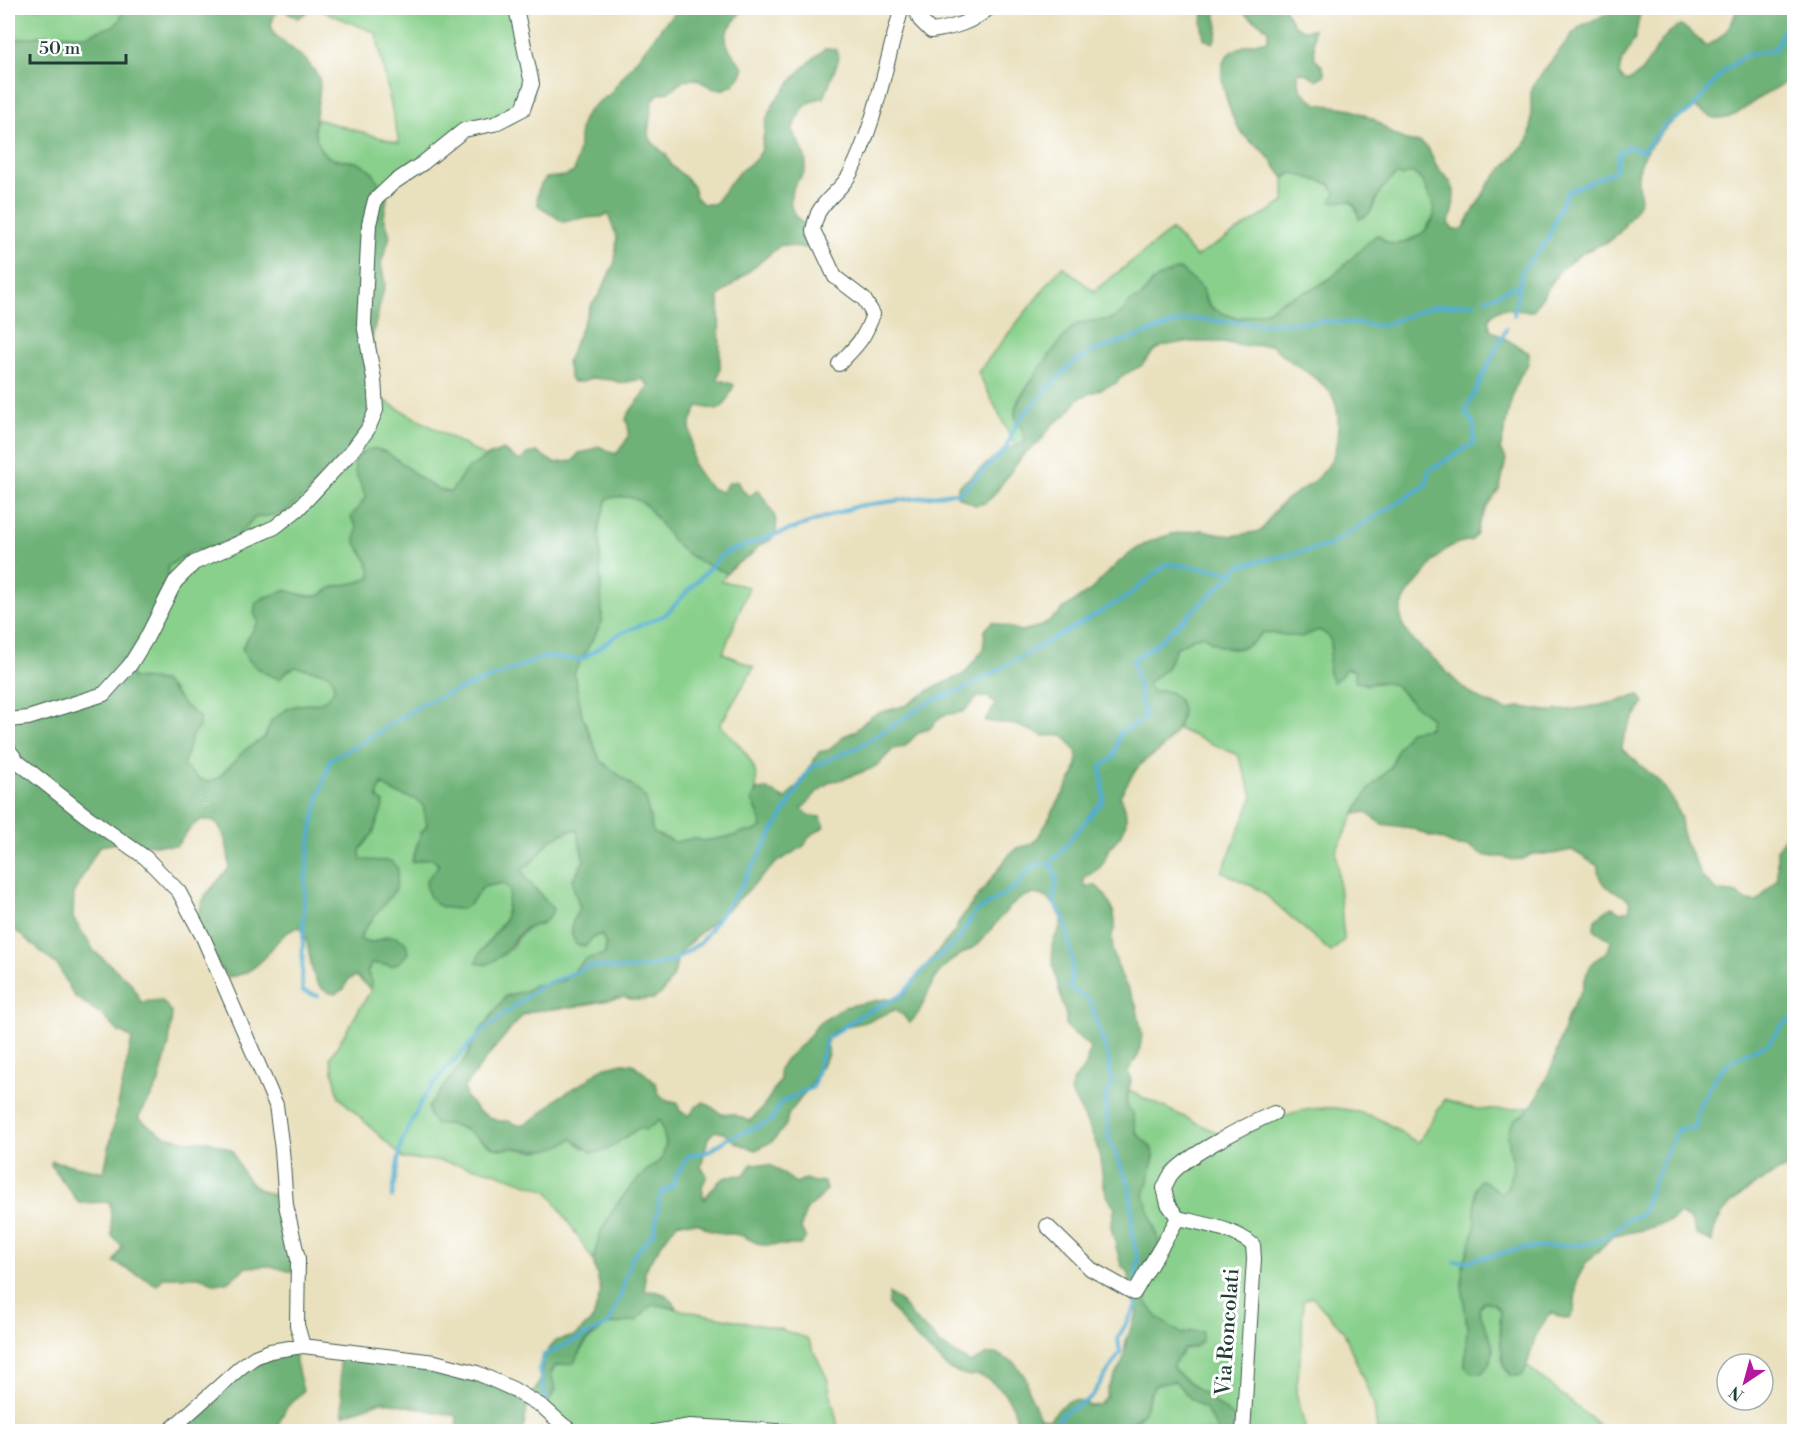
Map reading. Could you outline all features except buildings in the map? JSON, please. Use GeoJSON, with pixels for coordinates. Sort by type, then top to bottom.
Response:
{"type":"FeatureCollection","features":[{"type":"Feature","properties":{"kind":"street"},"geometry":{"type":"LineString","coordinates":[[8,720],[28,718],[104,694],[135,657],[175,582],[195,563],[275,527],[298,508],[368,429],[376,410],[374,379],[364,324],[369,224],[375,200],[393,183],[423,163],[464,130],[494,124],[523,109],[532,84],[516,8]]}},
{"type":"Feature","properties":{"kind":"street"},"geometry":{"type":"LineString","coordinates":[[839,364],[856,348],[867,332],[873,314],[864,299],[835,277],[813,230],[819,211],[837,192],[849,174],[870,123],[902,8]]}},
{"type":"Feature","properties":{"kind":"street"},"geometry":{"type":"LineString","coordinates":[[915,8],[920,20],[931,31],[949,29],[970,21],[989,8]]}},
{"type":"Feature","properties":{"kind":"street"},"geometry":{"type":"LineString","coordinates":[[8,749],[17,762],[85,815],[146,858],[179,892],[202,937],[276,1105],[286,1205],[298,1259],[297,1325],[303,1346]]}},
{"type":"Feature","properties":{"kind":"street"},"geometry":{"type":"LineString","coordinates":[[1047,1226],[1091,1269],[1134,1293],[1178,1218],[1168,1204],[1164,1188],[1171,1175],[1183,1164],[1248,1124],[1274,1113]]}},
{"type":"Feature","properties":{"kind":"street","name":"Via Roncolati"},"geometry":{"type":"LineString","coordinates":[[1178,1218],[1226,1231],[1245,1238],[1253,1245],[1243,1431]]}},
{"type":"Feature","properties":{"kind":"street"},"geometry":{"type":"LineString","coordinates":[[168,1431],[255,1357],[270,1351],[303,1346],[435,1362],[477,1373],[533,1401],[573,1431]]}},
{"type":"Feature","properties":{"kind":"street"},"geometry":{"type":"LineString","coordinates":[[654,1431],[690,1426],[795,1431]]}},
{"type":"Feature","properties":{"kind":"green space"},"geometry":{"type":"Polygon","coordinates":[[[8,8],[123,8],[122,16],[115,25],[87,36],[47,36],[8,41],[8,8]]]}},
{"type":"Feature","properties":{"kind":"green space"},"geometry":{"type":"Polygon","coordinates":[[[123,8],[187,8],[200,11],[209,8],[280,8],[271,25],[274,34],[307,61],[319,77],[320,87],[314,129],[320,149],[327,156],[336,160],[356,162],[365,166],[373,173],[387,198],[384,217],[390,236],[381,264],[385,284],[372,338],[379,398],[344,460],[284,513],[254,518],[233,540],[203,550],[193,550],[168,566],[167,607],[128,670],[133,678],[163,681],[183,704],[199,717],[199,727],[192,736],[183,766],[199,779],[209,782],[218,778],[246,749],[264,738],[272,720],[289,708],[319,703],[328,698],[334,690],[333,680],[327,673],[296,667],[287,671],[280,679],[268,675],[252,663],[242,648],[258,622],[254,613],[256,602],[259,600],[284,590],[316,596],[334,587],[371,577],[368,562],[355,541],[357,528],[351,517],[366,497],[356,474],[354,462],[362,453],[370,449],[382,450],[429,484],[440,490],[451,492],[465,471],[486,457],[503,450],[520,461],[528,454],[537,452],[554,463],[573,461],[579,453],[598,446],[616,454],[625,442],[629,434],[626,419],[649,386],[642,379],[622,383],[592,378],[583,382],[573,382],[567,361],[591,305],[599,295],[615,262],[617,238],[608,214],[563,222],[538,205],[537,201],[538,190],[546,178],[565,176],[574,172],[580,127],[589,110],[609,95],[666,22],[681,8],[744,8],[731,25],[726,38],[730,50],[744,68],[733,85],[724,89],[714,89],[696,79],[685,80],[668,92],[658,94],[652,102],[648,133],[652,142],[667,156],[671,165],[686,178],[693,187],[696,197],[703,204],[714,204],[739,172],[755,160],[761,152],[766,120],[775,101],[801,70],[824,49],[836,49],[839,58],[824,98],[808,104],[792,130],[802,149],[806,165],[795,184],[790,199],[796,216],[811,228],[808,248],[781,245],[719,296],[720,370],[717,379],[734,385],[725,404],[717,410],[698,406],[690,424],[693,465],[705,482],[713,489],[722,492],[728,483],[738,481],[742,490],[750,496],[758,490],[774,514],[777,527],[775,533],[770,540],[759,546],[727,573],[688,555],[670,537],[650,509],[633,498],[607,499],[599,526],[602,622],[574,673],[582,715],[600,760],[646,799],[653,833],[675,842],[694,838],[703,841],[734,836],[743,832],[753,832],[762,827],[752,799],[757,790],[767,789],[785,799],[799,784],[819,752],[829,750],[844,736],[854,732],[878,713],[907,705],[933,688],[964,674],[983,650],[985,630],[992,622],[1021,631],[1041,626],[1090,591],[1119,562],[1153,540],[1172,534],[1202,530],[1232,536],[1261,531],[1283,502],[1306,487],[1327,468],[1336,446],[1338,416],[1334,399],[1323,384],[1286,358],[1272,345],[1242,346],[1223,342],[1184,342],[1163,346],[1154,351],[1141,366],[1123,375],[1116,383],[1079,398],[1067,414],[1051,426],[1039,443],[1023,455],[993,496],[985,503],[975,505],[957,496],[958,487],[1005,449],[1025,443],[1015,414],[1017,403],[1062,339],[1076,325],[1115,317],[1130,302],[1140,298],[1158,278],[1180,269],[1203,289],[1210,308],[1238,319],[1267,311],[1280,302],[1314,288],[1331,278],[1375,236],[1378,235],[1389,243],[1402,243],[1422,233],[1432,222],[1433,205],[1422,181],[1412,172],[1393,177],[1380,191],[1369,213],[1359,219],[1357,209],[1351,201],[1331,202],[1335,193],[1330,184],[1292,173],[1284,178],[1264,152],[1245,137],[1235,121],[1226,97],[1222,71],[1228,55],[1244,46],[1268,40],[1268,30],[1240,8],[1284,8],[1294,25],[1303,30],[1313,29],[1315,59],[1322,66],[1325,75],[1316,80],[1308,74],[1298,72],[1298,81],[1302,91],[1317,104],[1347,108],[1375,120],[1391,133],[1410,142],[1420,142],[1428,148],[1436,166],[1450,181],[1454,191],[1453,212],[1448,223],[1453,230],[1463,229],[1489,184],[1529,139],[1531,90],[1573,33],[1581,26],[1615,8],[1641,8],[1635,38],[1621,64],[1619,74],[1626,82],[1642,70],[1665,37],[1672,30],[1681,26],[1690,31],[1705,46],[1711,44],[1726,31],[1737,8],[1794,8],[1794,77],[1726,118],[1716,119],[1694,107],[1683,114],[1651,144],[1644,157],[1639,170],[1638,183],[1641,197],[1638,206],[1619,233],[1611,240],[1584,252],[1560,270],[1533,311],[1508,308],[1498,310],[1488,320],[1491,330],[1529,353],[1528,362],[1511,399],[1500,450],[1506,459],[1500,488],[1488,505],[1477,533],[1471,541],[1451,546],[1436,559],[1406,598],[1401,617],[1405,630],[1413,641],[1461,686],[1476,697],[1505,710],[1517,707],[1549,711],[1572,709],[1606,704],[1639,695],[1644,703],[1627,730],[1622,749],[1661,783],[1673,800],[1681,818],[1684,839],[1702,877],[1717,891],[1738,894],[1747,901],[1757,902],[1777,879],[1777,848],[1794,825],[1794,1163],[1756,1184],[1735,1200],[1719,1219],[1712,1243],[1696,1234],[1690,1221],[1678,1214],[1671,1221],[1643,1230],[1614,1235],[1586,1263],[1577,1280],[1574,1310],[1569,1319],[1551,1312],[1535,1337],[1527,1366],[1522,1375],[1512,1376],[1507,1369],[1502,1354],[1500,1311],[1494,1304],[1484,1301],[1479,1309],[1492,1342],[1492,1356],[1482,1373],[1472,1373],[1465,1367],[1467,1326],[1462,1286],[1463,1267],[1475,1228],[1475,1189],[1480,1180],[1501,1194],[1508,1186],[1513,1167],[1508,1137],[1510,1127],[1536,1099],[1553,1064],[1568,1015],[1582,989],[1588,970],[1593,962],[1608,951],[1611,941],[1594,929],[1595,919],[1612,907],[1620,912],[1630,910],[1629,900],[1604,884],[1598,873],[1598,866],[1572,850],[1553,854],[1532,854],[1523,859],[1513,860],[1493,857],[1483,855],[1469,846],[1458,846],[1412,828],[1382,824],[1365,812],[1356,814],[1370,788],[1391,767],[1398,748],[1409,731],[1429,728],[1431,718],[1391,684],[1355,682],[1355,671],[1346,668],[1333,682],[1328,666],[1330,639],[1319,630],[1301,637],[1263,632],[1249,644],[1234,648],[1218,645],[1203,635],[1176,648],[1167,668],[1148,683],[1152,692],[1166,691],[1177,698],[1181,705],[1181,719],[1169,740],[1159,751],[1142,763],[1129,780],[1120,796],[1126,816],[1123,832],[1109,849],[1101,866],[1084,879],[1085,888],[1094,885],[1106,897],[1112,908],[1115,926],[1112,950],[1122,978],[1136,1004],[1142,1034],[1139,1054],[1128,1071],[1131,1081],[1126,1101],[1133,1113],[1136,1133],[1151,1147],[1154,1157],[1144,1196],[1159,1244],[1147,1281],[1146,1302],[1158,1318],[1182,1334],[1192,1331],[1202,1332],[1202,1341],[1194,1347],[1184,1349],[1172,1366],[1175,1371],[1237,1420],[1241,1431],[1218,1431],[1205,1409],[1189,1397],[1175,1381],[1155,1385],[1144,1412],[1123,1431],[1016,1431],[1014,1408],[1003,1391],[988,1379],[978,1375],[968,1376],[949,1369],[913,1335],[888,1304],[889,1294],[898,1299],[938,1343],[970,1363],[988,1354],[997,1354],[1015,1363],[1027,1380],[1028,1390],[1040,1418],[1050,1419],[1063,1405],[1072,1400],[1090,1406],[1099,1405],[1106,1397],[1108,1388],[1123,1361],[1126,1341],[1137,1312],[1129,1283],[1129,1273],[1121,1265],[1111,1227],[1115,1207],[1106,1192],[1098,1149],[1070,1091],[1073,1081],[1086,1066],[1090,1047],[1066,1026],[1066,1016],[1052,957],[1052,945],[1061,919],[1053,904],[1038,895],[1027,895],[1017,901],[975,946],[946,965],[937,975],[919,1012],[909,1023],[903,1015],[894,1010],[832,1032],[828,1038],[828,1055],[807,1090],[788,1115],[786,1125],[773,1141],[756,1150],[737,1143],[724,1133],[715,1131],[708,1138],[701,1167],[707,1175],[702,1187],[704,1199],[724,1178],[744,1175],[752,1163],[772,1166],[796,1183],[805,1179],[814,1182],[824,1181],[826,1190],[805,1213],[801,1229],[806,1237],[801,1245],[761,1245],[743,1236],[722,1234],[698,1223],[678,1222],[645,1271],[645,1291],[664,1294],[671,1299],[676,1308],[653,1305],[636,1321],[606,1325],[590,1337],[574,1363],[555,1366],[551,1373],[555,1389],[544,1413],[528,1403],[523,1431],[458,1431],[457,1416],[382,1401],[343,1415],[339,1357],[467,1372],[528,1402],[542,1378],[543,1358],[555,1341],[575,1336],[593,1319],[601,1291],[593,1260],[601,1231],[617,1204],[630,1188],[662,1159],[666,1143],[660,1120],[646,1130],[639,1128],[606,1150],[593,1153],[572,1139],[549,1149],[502,1149],[491,1146],[458,1127],[436,1125],[430,1117],[428,1107],[467,1057],[475,1038],[506,996],[526,991],[534,985],[564,980],[586,959],[605,954],[606,944],[601,934],[592,938],[586,946],[576,945],[572,935],[572,926],[580,908],[573,879],[584,861],[577,830],[567,831],[550,840],[537,857],[522,870],[532,886],[553,909],[548,918],[522,931],[494,961],[486,965],[476,962],[480,953],[505,920],[510,890],[503,883],[483,887],[470,904],[462,909],[436,904],[429,896],[426,881],[439,865],[432,858],[412,862],[421,833],[427,825],[423,805],[415,799],[395,793],[382,784],[378,799],[384,803],[373,833],[360,850],[361,860],[391,861],[398,869],[396,889],[364,930],[360,939],[373,942],[388,937],[399,938],[406,943],[408,953],[393,966],[372,963],[367,972],[372,981],[371,990],[356,976],[348,980],[344,989],[335,994],[325,991],[318,985],[305,936],[300,927],[281,937],[252,969],[227,977],[193,927],[205,896],[229,868],[226,843],[219,827],[214,822],[207,820],[198,822],[176,846],[118,843],[100,846],[96,852],[74,892],[73,918],[94,951],[131,983],[141,1002],[161,1000],[172,1012],[169,1044],[158,1085],[138,1118],[165,1136],[187,1141],[209,1141],[232,1150],[250,1182],[263,1191],[283,1197],[296,1273],[270,1266],[246,1267],[229,1281],[216,1284],[199,1277],[164,1277],[157,1285],[114,1262],[122,1247],[112,1236],[110,1202],[79,1203],[51,1165],[52,1161],[104,1172],[132,1039],[120,1033],[102,1015],[74,996],[58,966],[8,924],[8,446],[10,432],[8,415],[8,41],[47,36],[87,36],[115,25],[122,16],[123,8]],[[978,697],[963,712],[943,715],[929,729],[919,732],[904,747],[893,749],[879,764],[841,780],[831,781],[816,793],[802,809],[810,816],[820,817],[825,826],[809,837],[804,846],[777,862],[684,948],[678,956],[674,975],[662,993],[654,999],[634,1000],[624,997],[573,1007],[533,1011],[523,1015],[464,1087],[466,1097],[479,1112],[498,1121],[508,1121],[518,1125],[537,1117],[559,1097],[586,1081],[602,1068],[623,1063],[633,1064],[656,1084],[659,1094],[667,1101],[677,1103],[680,1111],[689,1116],[696,1107],[704,1102],[722,1114],[732,1114],[750,1121],[764,1106],[780,1080],[779,1069],[785,1060],[807,1039],[819,1023],[844,1007],[884,999],[894,1000],[904,996],[956,930],[959,921],[1010,854],[1017,848],[1029,845],[1037,839],[1075,773],[1077,753],[1064,735],[1044,736],[1016,725],[985,721],[996,704],[988,697],[978,697]]]}},
{"type":"Feature","properties":{"kind":"green space"},"geometry":{"type":"Polygon","coordinates":[[[280,8],[309,8],[298,18],[280,8]]]}},
{"type":"Feature","properties":{"kind":"green space"},"geometry":{"type":"Polygon","coordinates":[[[320,8],[519,8],[533,95],[383,189],[362,165],[331,158],[318,145],[315,132],[316,119],[399,143],[376,33],[320,10],[320,8]]]}},
{"type":"Feature","properties":{"kind":"green space"},"geometry":{"type":"Polygon","coordinates":[[[1203,8],[1216,8],[1218,31],[1213,43],[1204,38],[1203,8]]]}},
{"type":"Feature","properties":{"kind":"green space"},"geometry":{"type":"Polygon","coordinates":[[[1412,172],[1427,190],[1435,214],[1423,234],[1398,244],[1388,243],[1378,235],[1375,236],[1326,282],[1281,301],[1266,311],[1246,317],[1227,316],[1212,307],[1203,289],[1153,281],[1141,297],[1132,301],[1119,316],[1099,322],[1079,323],[1019,398],[1016,412],[1025,443],[1015,446],[978,372],[1062,266],[1094,291],[1172,230],[1196,257],[1284,202],[1284,178],[1292,173],[1330,184],[1351,202],[1359,219],[1369,213],[1381,191],[1396,174],[1402,176],[1412,172]]]}},
{"type":"Feature","properties":{"kind":"green space"},"geometry":{"type":"Polygon","coordinates":[[[379,398],[486,457],[465,471],[451,492],[439,491],[418,477],[361,453],[354,462],[356,474],[366,497],[351,517],[357,528],[355,541],[368,562],[372,577],[334,587],[316,597],[284,590],[264,597],[258,622],[242,648],[280,678],[287,671],[296,667],[327,673],[333,680],[334,690],[319,704],[289,708],[272,720],[264,738],[246,750],[218,778],[209,782],[199,779],[183,766],[192,735],[198,727],[199,717],[183,704],[171,688],[153,679],[133,678],[127,670],[166,576],[168,566],[193,550],[203,550],[240,533],[254,518],[284,513],[379,398]]]}},
{"type":"Feature","properties":{"kind":"green space"},"geometry":{"type":"Polygon","coordinates":[[[620,496],[646,504],[679,548],[727,573],[721,581],[749,587],[723,653],[754,667],[720,725],[743,749],[754,768],[756,789],[752,799],[762,827],[753,832],[703,841],[694,838],[675,843],[653,833],[645,799],[639,791],[600,760],[582,715],[574,673],[602,622],[599,526],[607,499],[620,496]]]}},
{"type":"Feature","properties":{"kind":"green space"},"geometry":{"type":"Polygon","coordinates":[[[1319,630],[1328,634],[1332,643],[1329,673],[1341,676],[1346,668],[1355,671],[1365,685],[1384,682],[1394,685],[1431,718],[1429,727],[1419,731],[1398,748],[1391,767],[1370,788],[1359,805],[1336,851],[1344,940],[1331,952],[1260,890],[1222,872],[1253,796],[1238,755],[1178,729],[1182,710],[1171,693],[1162,690],[1152,692],[1148,683],[1167,668],[1176,648],[1203,635],[1219,646],[1234,649],[1249,644],[1262,632],[1301,637],[1319,630]]]}},
{"type":"Feature","properties":{"kind":"green space"},"geometry":{"type":"Polygon","coordinates":[[[382,784],[395,793],[415,799],[423,805],[427,825],[421,833],[412,861],[432,858],[470,904],[483,887],[503,883],[510,890],[505,920],[480,953],[477,962],[502,956],[524,931],[542,924],[541,894],[526,879],[522,870],[537,857],[550,840],[567,831],[577,830],[584,861],[573,879],[580,908],[573,922],[572,936],[592,938],[601,934],[606,944],[605,954],[586,959],[564,980],[534,985],[526,991],[506,996],[475,1038],[436,1125],[458,1127],[499,1149],[542,1151],[572,1139],[583,1148],[606,1150],[639,1128],[646,1129],[661,1120],[666,1143],[662,1159],[645,1172],[617,1204],[601,1231],[593,1260],[548,1191],[491,1171],[439,1161],[404,1159],[339,1097],[330,1058],[371,990],[372,981],[367,972],[372,963],[393,966],[387,936],[374,942],[360,939],[364,930],[360,850],[373,833],[384,803],[378,799],[382,784]]]}},
{"type":"Feature","properties":{"kind":"green space"},"geometry":{"type":"Polygon","coordinates":[[[1129,1091],[1233,1140],[1267,1122],[1284,1116],[1318,1108],[1335,1108],[1374,1117],[1418,1143],[1445,1099],[1476,1109],[1531,1107],[1515,1119],[1508,1137],[1513,1167],[1508,1186],[1501,1194],[1486,1182],[1475,1189],[1475,1228],[1463,1267],[1462,1286],[1467,1326],[1465,1367],[1481,1319],[1479,1309],[1484,1301],[1494,1304],[1501,1311],[1502,1359],[1505,1369],[1512,1376],[1522,1375],[1527,1366],[1606,1431],[1377,1431],[1374,1405],[1343,1330],[1312,1297],[1303,1301],[1302,1343],[1296,1393],[1306,1431],[1241,1431],[1237,1420],[1175,1371],[1172,1366],[1184,1349],[1194,1347],[1192,1331],[1182,1334],[1158,1318],[1146,1302],[1147,1281],[1157,1234],[1144,1196],[1154,1157],[1151,1147],[1136,1133],[1133,1113],[1126,1101],[1129,1091]]]}},
{"type":"Feature","properties":{"kind":"green space"},"geometry":{"type":"Polygon","coordinates":[[[657,1303],[666,1307],[776,1328],[807,1338],[827,1378],[839,1431],[570,1431],[544,1413],[555,1389],[551,1373],[555,1366],[580,1354],[588,1341],[606,1325],[629,1320],[644,1311],[647,1306],[657,1303]]]}},
{"type":"Feature","properties":{"kind":"green space"},"geometry":{"type":"Polygon","coordinates":[[[292,1346],[303,1391],[286,1408],[275,1431],[167,1432],[259,1355],[292,1346]]]}},
{"type":"Feature","properties":{"kind":"green space"},"geometry":{"type":"Polygon","coordinates":[[[1175,1381],[1189,1397],[1206,1409],[1218,1431],[1123,1432],[1141,1415],[1155,1385],[1175,1381]]]}},
{"type":"Feature","properties":{"kind":"waterway"},"geometry":{"type":"LineString","coordinates":[[1514,315],[1522,270],[1548,240],[1567,192],[1615,171],[1619,153],[1627,146],[1643,151],[1666,124],[1690,111],[1722,73],[1745,55],[1775,50],[1786,24],[1794,21]]}},
{"type":"Feature","properties":{"kind":"waterway"},"geometry":{"type":"LineString","coordinates":[[1486,299],[1518,285]]}},
{"type":"Feature","properties":{"kind":"waterway"},"geometry":{"type":"LineString","coordinates":[[318,996],[302,991],[304,903],[315,815],[331,759],[424,703],[545,657],[581,660],[619,634],[665,615],[724,553],[857,506],[961,492],[1005,450],[1018,421],[1071,364],[1099,349],[1189,319],[1260,324],[1328,321],[1381,326],[1431,307],[1475,303]]}},
{"type":"Feature","properties":{"kind":"waterway"},"geometry":{"type":"LineString","coordinates":[[547,1403],[539,1370],[544,1355],[608,1325],[621,1295],[632,1257],[654,1232],[661,1193],[674,1185],[676,1176],[689,1155],[708,1152],[727,1139],[771,1121],[782,1102],[813,1087],[826,1039],[861,1015],[902,995],[925,967],[957,942],[975,912],[1016,887],[1032,865],[1051,863],[1104,799],[1101,767],[1114,757],[1120,732],[1145,719],[1133,660],[1159,642],[1235,572],[1238,566],[1328,546],[1426,485],[1429,471],[1474,443],[1474,424],[1465,412],[1506,329]]}},
{"type":"Feature","properties":{"kind":"waterway"},"geometry":{"type":"LineString","coordinates":[[392,1197],[401,1144],[423,1098],[445,1070],[484,1030],[542,985],[589,966],[623,969],[646,968],[673,961],[700,943],[740,888],[810,768],[864,744],[928,703],[966,688],[1127,597],[1167,564],[1235,572]]}},
{"type":"Feature","properties":{"kind":"waterway"},"geometry":{"type":"LineString","coordinates":[[1051,863],[1057,880],[1053,900],[1065,920],[1073,965],[1070,988],[1090,1001],[1109,1061],[1112,1085],[1105,1099],[1109,1139],[1130,1187],[1133,1239],[1138,1259],[1136,1279]]}},
{"type":"Feature","properties":{"kind":"waterway"},"geometry":{"type":"LineString","coordinates":[[1455,1261],[1468,1261],[1519,1249],[1600,1241],[1629,1219],[1643,1213],[1652,1184],[1678,1129],[1696,1128],[1698,1109],[1716,1075],[1732,1060],[1769,1043],[1784,1023],[1794,1018]]}},
{"type":"Feature","properties":{"kind":"waterway"},"geometry":{"type":"LineString","coordinates":[[1051,1432],[1063,1413],[1090,1399],[1120,1353],[1118,1338],[1136,1306],[1135,1295]]}}]}
